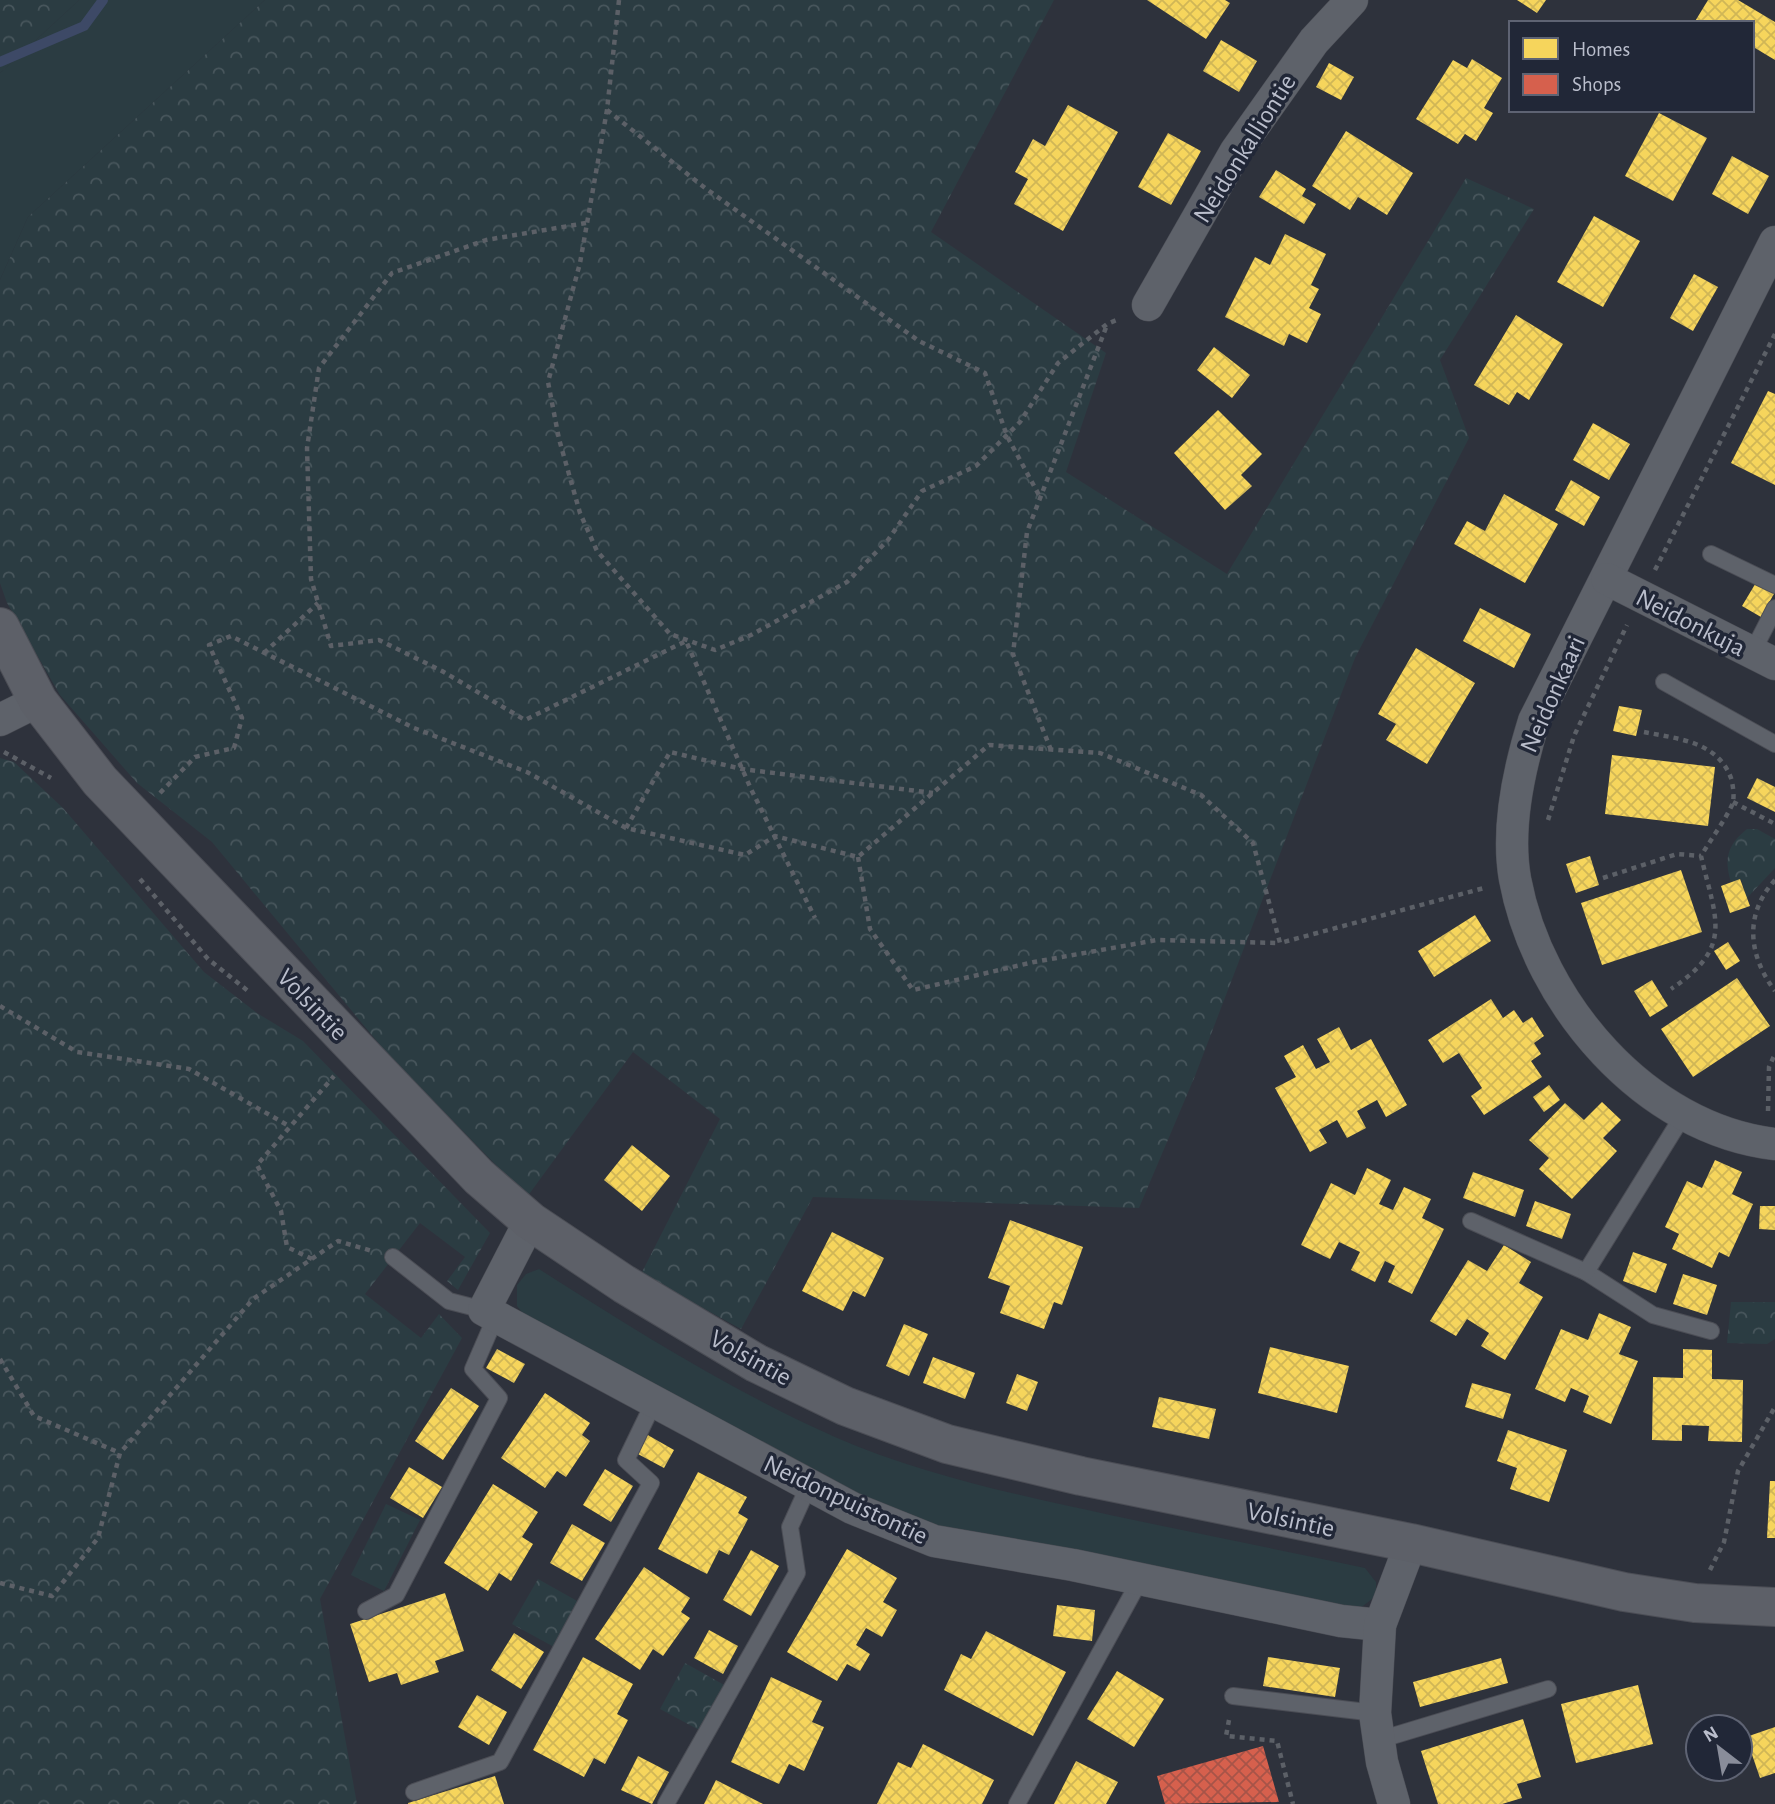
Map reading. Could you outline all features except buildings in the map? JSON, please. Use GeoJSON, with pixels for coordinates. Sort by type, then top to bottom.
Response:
{"type":"FeatureCollection","features":[{"type":"Feature","properties":{"kind":"street","name":"Neidonkalliontie"},"geometry":{"type":"LineString","coordinates":[[1148,305],[1236,151],[1314,41],[1352,0]]}},
{"type":"Feature","properties":{"kind":"street","name":"Neidonkaari"},"geometry":{"type":"LineString","coordinates":[[1771,1143],[1748,1141],[1684,1114],[1629,1078],[1572,1015],[1531,942],[1515,878],[1513,856],[1521,761],[1534,721],[1775,242]]}},
{"type":"Feature","properties":{"kind":"street","name":"Neidonkuja"},"geometry":{"type":"LineString","coordinates":[[1607,579],[1764,659]]}},
{"type":"Feature","properties":{"kind":"street","name":"Volsintie"},"geometry":{"type":"LineString","coordinates":[[0,627],[38,701],[100,781],[479,1177],[530,1221],[624,1284],[756,1363],[845,1406],[947,1444],[1081,1476],[1411,1543],[1624,1592],[1695,1603],[1775,1607]]}},
{"type":"Feature","properties":{"kind":"street"},"geometry":{"type":"LineString","coordinates":[[0,720],[38,701]]}},
{"type":"Feature","properties":{"kind":"street"},"geometry":{"type":"LineString","coordinates":[[490,1313],[530,1221]]}},
{"type":"Feature","properties":{"kind":"street","name":"Neidonpuistontie"},"geometry":{"type":"LineString","coordinates":[[490,1313],[852,1508],[934,1541],[1341,1621],[1380,1625]]}},
{"type":"Feature","properties":{"kind":"street"},"geometry":{"type":"LineString","coordinates":[[1394,1804],[1377,1727],[1380,1625],[1411,1543]]}},
{"type":"Feature","properties":{"kind":"lane"},"geometry":{"type":"LineString","coordinates":[[1711,554],[1775,585]]}},
{"type":"Feature","properties":{"kind":"lane"},"geometry":{"type":"LineString","coordinates":[[1764,659],[1775,608]]}},
{"type":"Feature","properties":{"kind":"lane"},"geometry":{"type":"LineString","coordinates":[[1664,682],[1775,744]]}},
{"type":"Feature","properties":{"kind":"lane"},"geometry":{"type":"LineString","coordinates":[[1586,1272],[1684,1114]]}},
{"type":"Feature","properties":{"kind":"lane"},"geometry":{"type":"LineString","coordinates":[[1471,1221],[1586,1272],[1653,1315],[1711,1331]]}},
{"type":"Feature","properties":{"kind":"lane"},"geometry":{"type":"LineString","coordinates":[[366,1611],[396,1595],[499,1398],[473,1369],[490,1313],[449,1301],[393,1257]]}},
{"type":"Feature","properties":{"kind":"lane"},"geometry":{"type":"LineString","coordinates":[[414,1792],[500,1762],[651,1483],[626,1460],[654,1402]]}},
{"type":"Feature","properties":{"kind":"lane"},"geometry":{"type":"LineString","coordinates":[[666,1804],[797,1573],[790,1527],[809,1485]]}},
{"type":"Feature","properties":{"kind":"lane"},"geometry":{"type":"LineString","coordinates":[[1017,1804],[1139,1580]]}},
{"type":"Feature","properties":{"kind":"lane"},"geometry":{"type":"LineString","coordinates":[[1233,1696],[1377,1727],[1548,1689]]}},
{"type":"Feature","properties":{"kind":"path"},"geometry":{"type":"LineString","coordinates":[[619,0],[607,110],[580,263],[548,382],[559,439],[580,513],[597,551],[670,634],[715,650],[762,629],[847,582],[888,540],[922,491],[976,466],[1007,436],[1058,363],[1107,324],[1148,305]]}},
{"type":"Feature","properties":{"kind":"path"},"geometry":{"type":"LineString","coordinates":[[607,110],[705,188],[919,341],[985,373],[1007,436],[1041,497]]}},
{"type":"Feature","properties":{"kind":"path"},"geometry":{"type":"LineString","coordinates":[[586,223],[486,240],[392,273],[319,368],[307,448],[311,579],[331,646],[379,640],[442,671],[525,720],[686,641]]}},
{"type":"Feature","properties":{"kind":"path"},"geometry":{"type":"LineString","coordinates":[[1051,750],[1013,654],[1027,532],[1107,324]]}},
{"type":"Feature","properties":{"kind":"path"},"geometry":{"type":"LineString","coordinates":[[264,653],[318,603]]}},
{"type":"Feature","properties":{"kind":"path"},"geometry":{"type":"LineString","coordinates":[[154,798],[195,757],[234,748],[242,718],[209,645],[231,636],[414,728],[527,772],[626,828],[745,855],[775,836],[858,858]]}},
{"type":"Feature","properties":{"kind":"path"},"geometry":{"type":"LineString","coordinates":[[686,641],[742,769],[815,918]]}},
{"type":"Feature","properties":{"kind":"path"},"geometry":{"type":"LineString","coordinates":[[1644,732],[1698,744],[1714,753],[1725,766],[1732,782],[1733,802],[1701,856],[1716,920],[1714,944],[1707,959],[1671,989]]}},
{"type":"Feature","properties":{"kind":"path"},"geometry":{"type":"LineString","coordinates":[[0,745],[7,755],[31,765],[55,781]]}},
{"type":"Feature","properties":{"kind":"path"},"geometry":{"type":"LineString","coordinates":[[858,858],[989,745],[1100,753],[1201,795],[1254,843],[1279,943]]}},
{"type":"Feature","properties":{"kind":"path"},"geometry":{"type":"LineString","coordinates":[[626,828],[670,752],[742,769],[933,793]]}},
{"type":"Feature","properties":{"kind":"path"},"geometry":{"type":"LineString","coordinates":[[1733,802],[1775,824]]}},
{"type":"Feature","properties":{"kind":"path"},"geometry":{"type":"LineString","coordinates":[[1603,878],[1677,854],[1701,856]]}},
{"type":"Feature","properties":{"kind":"path"},"geometry":{"type":"LineString","coordinates":[[858,858],[870,929],[913,990],[1034,962],[1157,940],[1279,943],[1515,878]]}},
{"type":"Feature","properties":{"kind":"path"},"geometry":{"type":"LineString","coordinates":[[132,870],[208,959],[257,997]]}},
{"type":"Feature","properties":{"kind":"path"},"geometry":{"type":"LineString","coordinates":[[1775,880],[1756,906],[1752,931],[1759,957],[1775,991]]}},
{"type":"Feature","properties":{"kind":"path"},"geometry":{"type":"LineString","coordinates":[[0,1006],[77,1052],[189,1069],[289,1125]]}},
{"type":"Feature","properties":{"kind":"path"},"geometry":{"type":"LineString","coordinates":[[1771,1143],[1769,1067],[1775,1054]]}},
{"type":"Feature","properties":{"kind":"path"},"geometry":{"type":"LineString","coordinates":[[312,1259],[288,1247],[281,1211],[257,1165],[341,1067]]}},
{"type":"Feature","properties":{"kind":"path"},"geometry":{"type":"LineString","coordinates":[[0,1583],[52,1596],[98,1538],[120,1453],[253,1299],[338,1241],[393,1257]]}},
{"type":"Feature","properties":{"kind":"path"},"geometry":{"type":"LineString","coordinates":[[0,1359],[34,1416],[120,1453]]}},
{"type":"Feature","properties":{"kind":"path"},"geometry":{"type":"LineString","coordinates":[[1695,1603],[1724,1542],[1738,1471],[1775,1407]]}},
{"type":"Feature","properties":{"kind":"path"},"geometry":{"type":"LineString","coordinates":[[1233,1696],[1226,1736],[1277,1741],[1293,1804]]}},
{"type":"Feature","properties":{"kind":"green space"},"geometry":{"type":"Polygon","coordinates":[[[0,0],[79,0],[0,73],[0,0]]]}},
{"type":"Feature","properties":{"kind":"green space"},"geometry":{"type":"Polygon","coordinates":[[[79,0],[265,0],[28,217],[0,280],[0,73],[79,0]]]}},
{"type":"Feature","properties":{"kind":"green space"},"geometry":{"type":"Polygon","coordinates":[[[265,0],[1054,0],[931,232],[1106,353],[1066,472],[1227,574],[1466,178],[1534,209],[1440,360],[1469,438],[1355,658],[1195,1076],[1139,1208],[813,1197],[741,1329],[641,1274],[720,1119],[633,1052],[527,1197],[385,1051],[212,842],[137,783],[60,695],[7,603],[0,583],[0,280],[28,217],[265,0]]]}},
{"type":"Feature","properties":{"kind":"green space"},"geometry":{"type":"Polygon","coordinates":[[[0,758],[14,762],[63,808],[204,972],[257,1013],[303,1041],[490,1233],[458,1290],[447,1281],[465,1257],[420,1223],[365,1294],[421,1338],[439,1314],[462,1338],[320,1599],[357,1804],[0,1804],[0,758]]]}},
{"type":"Feature","properties":{"kind":"green space"},"geometry":{"type":"Polygon","coordinates":[[[1747,829],[1757,829],[1775,839],[1775,868],[1747,898],[1741,879],[1731,882],[1728,859],[1731,847],[1747,829]]]}},
{"type":"Feature","properties":{"kind":"green space"},"geometry":{"type":"Polygon","coordinates":[[[539,1269],[721,1380],[796,1419],[868,1450],[1005,1492],[1365,1568],[1376,1582],[1376,1596],[1359,1609],[897,1519],[525,1316],[517,1306],[517,1285],[526,1274],[539,1269]]]}},
{"type":"Feature","properties":{"kind":"green space"},"geometry":{"type":"Polygon","coordinates":[[[1731,1302],[1775,1302],[1775,1339],[1767,1344],[1727,1343],[1731,1302]]]}},
{"type":"Feature","properties":{"kind":"green space"},"geometry":{"type":"Polygon","coordinates":[[[386,1504],[420,1520],[384,1591],[351,1575],[386,1504]]]}},
{"type":"Feature","properties":{"kind":"green space"},"geometry":{"type":"Polygon","coordinates":[[[538,1579],[579,1602],[554,1647],[512,1624],[538,1579]]]}},
{"type":"Feature","properties":{"kind":"green space"},"geometry":{"type":"Polygon","coordinates":[[[685,1663],[726,1686],[701,1731],[660,1709],[685,1663]]]}},
{"type":"Feature","properties":{"kind":"waterway"},"geometry":{"type":"LineString","coordinates":[[0,62],[84,26],[103,0]]}}]}
